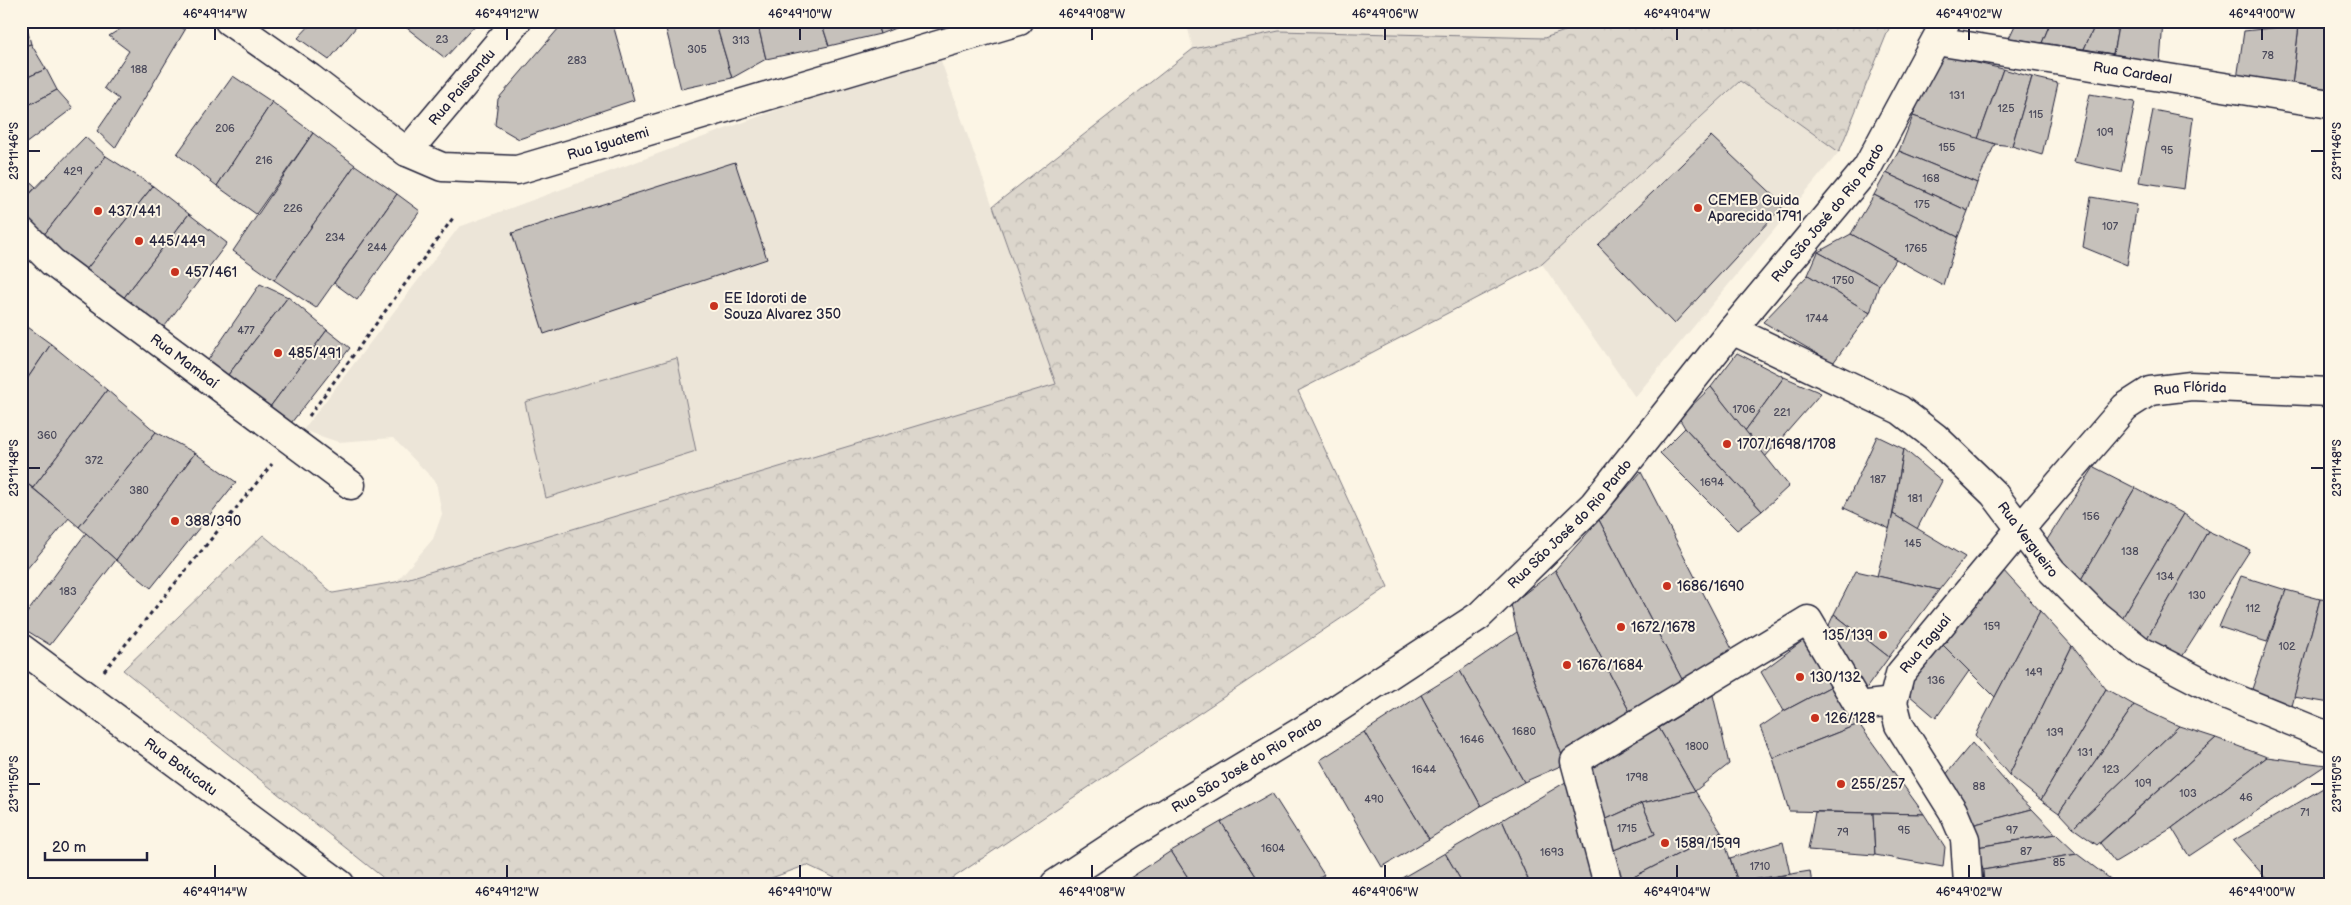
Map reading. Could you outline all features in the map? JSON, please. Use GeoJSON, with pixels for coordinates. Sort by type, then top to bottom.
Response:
{"type":"FeatureCollection","features":[{"type":"Feature","properties":{"kind":"street","name":"Rua Iguatemi"},"geometry":{"type":"LineString","coordinates":[[229,21],[310,78],[407,152],[442,167],[517,170],[1019,21]]}},
{"type":"Feature","properties":{"kind":"street","name":"Rua Paissandu"},"geometry":{"type":"LineString","coordinates":[[407,152],[517,21]]}},
{"type":"Feature","properties":{"kind":"street","name":"Rua Cardeal"},"geometry":{"type":"LineString","coordinates":[[1941,31],[2330,104]]}},
{"type":"Feature","properties":{"kind":"street","name":"Rua São José do Rio Pardo"},"geometry":{"type":"LineString","coordinates":[[1055,884],[1131,834],[1320,720],[1479,616],[1594,504],[1732,330],[1867,168],[1941,31]]}},
{"type":"Feature","properties":{"kind":"street","name":"Rua Mambaí"},"geometry":{"type":"LineString","coordinates":[[21,231],[52,262],[351,485]]}},
{"type":"Feature","properties":{"kind":"street","name":"Rua Vergueiro"},"geometry":{"type":"LineString","coordinates":[[1732,330],[1900,410],[1935,437],[1994,494],[2052,571],[2096,615],[2141,651],[2222,693],[2330,737]]}},
{"type":"Feature","properties":{"kind":"street","name":"Rua Flórida"},"geometry":{"type":"LineString","coordinates":[[2020,529],[2125,407],[2150,391],[2191,386],[2330,392]]}},
{"type":"Feature","properties":{"kind":"street","name":"Rua Taguaí"},"geometry":{"type":"LineString","coordinates":[[1968,884],[1965,840],[1953,811],[1899,725],[1893,702],[1900,674],[2020,529]]}},
{"type":"Feature","properties":{"kind":"street"},"geometry":{"type":"LineString","coordinates":[[1608,884],[1575,762],[1808,620],[1859,706],[1893,702]]}},
{"type":"Feature","properties":{"kind":"street","name":"Rua Botucatu"},"geometry":{"type":"LineString","coordinates":[[21,648],[340,884]]}},
{"type":"Feature","properties":{"kind":"path"},"geometry":{"type":"LineString","coordinates":[[84,695],[291,441],[453,218]]}},
{"type":"Feature","properties":{"kind":"shaded area"},"geometry":{"type":"Polygon","coordinates":[[[1186,21],[1595,21],[1544,38],[1279,31],[1193,49],[1186,21]]]}},
{"type":"Feature","properties":{"kind":"shaded area","name":"EE Idoroti de Souza Alvarez 350"},"geometry":{"type":"Polygon","coordinates":[[[940,58],[1056,384],[396,582],[433,539],[442,514],[436,482],[393,438],[338,442],[303,430],[459,227],[883,71],[940,58]]]}},
{"type":"Feature","properties":{"kind":"shaded area","name":"CEMEB Guida Aparecida 1791"},"geometry":{"type":"Polygon","coordinates":[[[1741,81],[1839,152],[1635,397],[1542,264],[1741,81]]]}},
{"type":"Feature","properties":{"kind":"green space"},"geometry":{"type":"Polygon","coordinates":[[[1595,21],[1892,21],[1839,152],[1740,81],[1542,264],[1298,391],[1388,587],[944,884],[848,884],[807,865],[755,884],[391,884],[123,670],[263,535],[333,593],[396,582],[1056,384],[993,206],[1193,49],[1279,31],[1544,38],[1595,21]]]}},
{"type":"Feature","properties":{"kind":"green space"},"geometry":{"type":"Polygon","coordinates":[[[677,358],[696,451],[546,498],[525,402],[677,358]]]}},
{"type":"Feature","properties":{"kind":"building"},"geometry":{"type":"Polygon","coordinates":[[[21,21],[25,21],[31,44],[21,47],[21,21]]]}},
{"type":"Feature","properties":{"kind":"building"},"geometry":{"type":"Polygon","coordinates":[[[133,21],[174,21],[185,30],[115,148],[97,131],[119,99],[104,88],[129,51],[109,36],[133,21]]]}},
{"type":"Feature","properties":{"kind":"building"},"geometry":{"type":"Polygon","coordinates":[[[314,21],[361,21],[329,60],[298,38],[314,21]]]}},
{"type":"Feature","properties":{"kind":"building"},"geometry":{"type":"Polygon","coordinates":[[[398,21],[479,21],[445,58],[398,21]]]}},
{"type":"Feature","properties":{"kind":"building"},"geometry":{"type":"Polygon","coordinates":[[[565,21],[612,21],[634,100],[519,139],[495,125],[498,99],[565,21]]]}},
{"type":"Feature","properties":{"kind":"building"},"geometry":{"type":"Polygon","coordinates":[[[664,21],[715,21],[732,78],[681,89],[664,21]]]}},
{"type":"Feature","properties":{"kind":"building"},"geometry":{"type":"Polygon","coordinates":[[[715,21],[757,21],[766,59],[732,78],[715,21]]]}},
{"type":"Feature","properties":{"kind":"building"},"geometry":{"type":"Polygon","coordinates":[[[757,21],[821,21],[829,46],[766,59],[757,21]]]}},
{"type":"Feature","properties":{"kind":"building"},"geometry":{"type":"Polygon","coordinates":[[[821,21],[876,21],[880,34],[829,46],[821,21]]]}},
{"type":"Feature","properties":{"kind":"building"},"geometry":{"type":"Polygon","coordinates":[[[876,21],[913,21],[880,34],[876,21]]]}},
{"type":"Feature","properties":{"kind":"building"},"geometry":{"type":"Polygon","coordinates":[[[2017,21],[2051,21],[2042,43],[2009,38],[2017,21]]]}},
{"type":"Feature","properties":{"kind":"building"},"geometry":{"type":"Polygon","coordinates":[[[2051,21],[2097,21],[2084,49],[2042,43],[2051,21]]]}},
{"type":"Feature","properties":{"kind":"building"},"geometry":{"type":"Polygon","coordinates":[[[2097,21],[2119,21],[2113,54],[2084,49],[2097,21]]]}},
{"type":"Feature","properties":{"kind":"building"},"geometry":{"type":"Polygon","coordinates":[[[2119,21],[2163,21],[2160,63],[2113,54],[2119,21]]]}},
{"type":"Feature","properties":{"kind":"building"},"geometry":{"type":"Polygon","coordinates":[[[2299,25],[2330,26],[2330,92],[2292,85],[2299,25]]]}},
{"type":"Feature","properties":{"kind":"building"},"geometry":{"type":"Polygon","coordinates":[[[2299,25],[2292,85],[2237,79],[2244,31],[2299,25]]]}},
{"type":"Feature","properties":{"kind":"building"},"geometry":{"type":"Polygon","coordinates":[[[31,44],[46,69],[21,80],[21,47],[31,44]]]}},
{"type":"Feature","properties":{"kind":"building"},"geometry":{"type":"Polygon","coordinates":[[[1942,55],[2003,69],[1978,139],[1913,116],[1929,74],[1942,55]]]}},
{"type":"Feature","properties":{"kind":"building"},"geometry":{"type":"Polygon","coordinates":[[[46,69],[57,90],[21,109],[21,80],[46,69]]]}},
{"type":"Feature","properties":{"kind":"building"},"geometry":{"type":"Polygon","coordinates":[[[2003,69],[2032,77],[2012,146],[1978,139],[2003,69]]]}},
{"type":"Feature","properties":{"kind":"building"},"geometry":{"type":"Polygon","coordinates":[[[233,76],[272,102],[217,186],[177,154],[233,76]]]}},
{"type":"Feature","properties":{"kind":"building"},"geometry":{"type":"Polygon","coordinates":[[[2032,77],[2058,83],[2042,155],[2012,146],[2032,77]]]}},
{"type":"Feature","properties":{"kind":"building"},"geometry":{"type":"Polygon","coordinates":[[[57,90],[73,108],[21,147],[21,109],[57,90]]]}},
{"type":"Feature","properties":{"kind":"building"},"geometry":{"type":"Polygon","coordinates":[[[2090,94],[2135,102],[2121,172],[2074,162],[2090,94]]]}},
{"type":"Feature","properties":{"kind":"building"},"geometry":{"type":"Polygon","coordinates":[[[272,102],[313,133],[256,214],[217,186],[272,102]]]}},
{"type":"Feature","properties":{"kind":"building"},"geometry":{"type":"Polygon","coordinates":[[[2153,110],[2193,118],[2184,189],[2139,182],[2153,110]]]}},
{"type":"Feature","properties":{"kind":"building"},"geometry":{"type":"Polygon","coordinates":[[[1913,116],[1995,144],[1977,183],[1899,151],[1913,116]]]}},
{"type":"Feature","properties":{"kind":"building"},"geometry":{"type":"Polygon","coordinates":[[[313,133],[355,165],[274,280],[233,251],[313,133]]]}},
{"type":"Feature","properties":{"kind":"building"},"geometry":{"type":"Polygon","coordinates":[[[1711,136],[1784,205],[1674,324],[1598,245],[1711,136]]]}},
{"type":"Feature","properties":{"kind":"building"},"geometry":{"type":"Polygon","coordinates":[[[85,137],[106,156],[43,236],[21,213],[21,203],[85,137]]]}},
{"type":"Feature","properties":{"kind":"building"},"geometry":{"type":"Polygon","coordinates":[[[1899,151],[1977,183],[1968,211],[1886,173],[1899,151]]]}},
{"type":"Feature","properties":{"kind":"building","name":"437/441"},"geometry":{"type":"Polygon","coordinates":[[[106,156],[153,186],[85,271],[43,236],[106,156]]]}},
{"type":"Feature","properties":{"kind":"building"},"geometry":{"type":"Polygon","coordinates":[[[735,162],[767,259],[544,334],[512,233],[735,162]]]}},
{"type":"Feature","properties":{"kind":"building"},"geometry":{"type":"Polygon","coordinates":[[[355,165],[397,194],[316,308],[274,280],[355,165]]]}},
{"type":"Feature","properties":{"kind":"building"},"geometry":{"type":"Polygon","coordinates":[[[21,173],[36,187],[21,203],[21,173]]]}},
{"type":"Feature","properties":{"kind":"building"},"geometry":{"type":"Polygon","coordinates":[[[1886,173],[1968,211],[1958,237],[1874,195],[1886,173]]]}},
{"type":"Feature","properties":{"kind":"building","name":"445/449"},"geometry":{"type":"Polygon","coordinates":[[[153,186],[189,214],[122,300],[85,271],[153,186]]]}},
{"type":"Feature","properties":{"kind":"building"},"geometry":{"type":"Polygon","coordinates":[[[397,194],[420,211],[357,300],[334,283],[397,194]]]}},
{"type":"Feature","properties":{"kind":"building"},"geometry":{"type":"Polygon","coordinates":[[[1874,195],[1958,237],[1943,285],[1851,234],[1874,195]]]}},
{"type":"Feature","properties":{"kind":"building"},"geometry":{"type":"Polygon","coordinates":[[[2091,197],[2137,205],[2127,265],[2083,247],[2091,197]]]}},
{"type":"Feature","properties":{"kind":"building","name":"457/461"},"geometry":{"type":"Polygon","coordinates":[[[189,214],[227,243],[162,330],[122,300],[189,214]]]}},
{"type":"Feature","properties":{"kind":"building"},"geometry":{"type":"Polygon","coordinates":[[[1851,234],[1896,259],[1879,285],[1818,252],[1851,234]]]}},
{"type":"Feature","properties":{"kind":"building"},"geometry":{"type":"Polygon","coordinates":[[[1818,252],[1879,285],[1870,313],[1808,275],[1818,252]]]}},
{"type":"Feature","properties":{"kind":"building"},"geometry":{"type":"Polygon","coordinates":[[[1808,275],[1870,313],[1833,363],[1763,322],[1808,275]]]}},
{"type":"Feature","properties":{"kind":"building"},"geometry":{"type":"Polygon","coordinates":[[[260,284],[288,297],[228,375],[206,363],[260,284]]]}},
{"type":"Feature","properties":{"kind":"building","name":"485/491"},"geometry":{"type":"Polygon","coordinates":[[[288,297],[327,330],[270,407],[228,375],[288,297]]]}},
{"type":"Feature","properties":{"kind":"building"},"geometry":{"type":"Polygon","coordinates":[[[21,322],[51,344],[21,388],[21,322]]]}},
{"type":"Feature","properties":{"kind":"building"},"geometry":{"type":"Polygon","coordinates":[[[327,330],[350,348],[291,423],[270,407],[327,330]]]}},
{"type":"Feature","properties":{"kind":"building"},"geometry":{"type":"Polygon","coordinates":[[[51,344],[107,390],[33,488],[21,479],[21,388],[51,344]]]}},
{"type":"Feature","properties":{"kind":"building"},"geometry":{"type":"Polygon","coordinates":[[[1737,353],[1784,377],[1745,431],[1711,387],[1737,353]]]}},
{"type":"Feature","properties":{"kind":"building"},"geometry":{"type":"Polygon","coordinates":[[[1784,377],[1821,393],[1765,457],[1745,431],[1784,377]]]}},
{"type":"Feature","properties":{"kind":"building","name":"1707/1698/1708"},"geometry":{"type":"Polygon","coordinates":[[[1711,387],[1789,486],[1762,511],[1685,428],[1679,418],[1711,387]]]}},
{"type":"Feature","properties":{"kind":"building"},"geometry":{"type":"Polygon","coordinates":[[[107,390],[156,432],[79,527],[33,488],[107,390]]]}},
{"type":"Feature","properties":{"kind":"building"},"geometry":{"type":"Polygon","coordinates":[[[1685,428],[1762,511],[1737,530],[1660,453],[1685,428]]]}},
{"type":"Feature","properties":{"kind":"building"},"geometry":{"type":"Polygon","coordinates":[[[156,432],[195,453],[116,560],[79,527],[156,432]]]}},
{"type":"Feature","properties":{"kind":"building"},"geometry":{"type":"Polygon","coordinates":[[[1877,436],[1904,449],[1890,529],[1844,508],[1877,436]]]}},
{"type":"Feature","properties":{"kind":"building"},"geometry":{"type":"Polygon","coordinates":[[[1904,449],[1942,481],[1917,529],[1893,514],[1904,449]]]}},
{"type":"Feature","properties":{"kind":"building","name":"388/390"},"geometry":{"type":"Polygon","coordinates":[[[195,453],[236,482],[151,588],[116,560],[195,453]]]}},
{"type":"Feature","properties":{"kind":"building"},"geometry":{"type":"Polygon","coordinates":[[[2094,467],[2135,488],[2076,588],[2045,543],[2094,467]]]}},
{"type":"Feature","properties":{"kind":"building","name":"1686/1690"},"geometry":{"type":"Polygon","coordinates":[[[1641,472],[1734,653],[1685,685],[1599,520],[1641,472]]]}},
{"type":"Feature","properties":{"kind":"building"},"geometry":{"type":"Polygon","coordinates":[[[25,482],[69,518],[21,576],[21,488],[25,482]]]}},
{"type":"Feature","properties":{"kind":"building"},"geometry":{"type":"Polygon","coordinates":[[[2135,488],[2184,514],[2121,620],[2076,588],[2135,488]]]}},
{"type":"Feature","properties":{"kind":"building"},"geometry":{"type":"Polygon","coordinates":[[[1893,514],[1965,557],[1939,590],[1877,576],[1893,514]]]}},
{"type":"Feature","properties":{"kind":"building"},"geometry":{"type":"Polygon","coordinates":[[[2184,514],[2208,531],[2146,640],[2121,620],[2184,514]]]}},
{"type":"Feature","properties":{"kind":"building","name":"1672/1678"},"geometry":{"type":"Polygon","coordinates":[[[1599,520],[1685,685],[1633,718],[1555,570],[1599,520]]]}},
{"type":"Feature","properties":{"kind":"building"},"geometry":{"type":"Polygon","coordinates":[[[2208,531],[2250,550],[2180,660],[2146,640],[2208,531]]]}},
{"type":"Feature","properties":{"kind":"building"},"geometry":{"type":"Polygon","coordinates":[[[86,533],[116,560],[50,645],[21,627],[21,621],[86,533]]]}},
{"type":"Feature","properties":{"kind":"building"},"geometry":{"type":"Polygon","coordinates":[[[2002,569],[2040,611],[1995,697],[1939,641],[2002,569]]]}},
{"type":"Feature","properties":{"kind":"building","name":"1676/1684"},"geometry":{"type":"Polygon","coordinates":[[[1555,570],[1633,718],[1565,764],[1517,632],[1511,604],[1555,570]]]}},
{"type":"Feature","properties":{"kind":"building","name":"135/139"},"geometry":{"type":"Polygon","coordinates":[[[1856,571],[1939,590],[1889,657],[1834,614],[1856,571]]]}},
{"type":"Feature","properties":{"kind":"building"},"geometry":{"type":"Polygon","coordinates":[[[2241,576],[2286,590],[2267,642],[2219,627],[2241,576]]]}},
{"type":"Feature","properties":{"kind":"building"},"geometry":{"type":"Polygon","coordinates":[[[2286,590],[2320,599],[2292,706],[2251,692],[2286,590]]]}},
{"type":"Feature","properties":{"kind":"building"},"geometry":{"type":"Polygon","coordinates":[[[2320,599],[2330,600],[2330,703],[2294,697],[2320,599]]]}},
{"type":"Feature","properties":{"kind":"building"},"geometry":{"type":"Polygon","coordinates":[[[2040,611],[2072,646],[2009,775],[1975,735],[2040,611]]]}},
{"type":"Feature","properties":{"kind":"building"},"geometry":{"type":"Polygon","coordinates":[[[1834,614],[1889,657],[1865,690],[1839,661],[1829,625],[1834,614]]]}},
{"type":"Feature","properties":{"kind":"building"},"geometry":{"type":"Polygon","coordinates":[[[1517,632],[1565,764],[1524,782],[1460,671],[1517,632]]]}},
{"type":"Feature","properties":{"kind":"building","name":"130/132"},"geometry":{"type":"Polygon","coordinates":[[[1813,633],[1839,682],[1784,711],[1761,672],[1813,633]]]}},
{"type":"Feature","properties":{"kind":"building"},"geometry":{"type":"Polygon","coordinates":[[[1939,641],[1969,671],[1936,718],[1902,689],[1939,641]]]}},
{"type":"Feature","properties":{"kind":"building"},"geometry":{"type":"Polygon","coordinates":[[[2072,646],[2106,689],[2041,800],[2009,775],[2072,646]]]}},
{"type":"Feature","properties":{"kind":"building"},"geometry":{"type":"Polygon","coordinates":[[[1460,671],[1524,782],[1481,806],[1421,695],[1460,671]]]}},
{"type":"Feature","properties":{"kind":"building","name":"126/128"},"geometry":{"type":"Polygon","coordinates":[[[1839,682],[1859,724],[1773,758],[1760,727],[1784,711],[1839,682]]]}},
{"type":"Feature","properties":{"kind":"building"},"geometry":{"type":"Polygon","coordinates":[[[2106,689],[2134,705],[2059,813],[2041,800],[2106,689]]]}},
{"type":"Feature","properties":{"kind":"building"},"geometry":{"type":"Polygon","coordinates":[[[1421,695],[1481,806],[1429,839],[1364,732],[1421,695]]]}},
{"type":"Feature","properties":{"kind":"building"},"geometry":{"type":"Polygon","coordinates":[[[1713,695],[1729,764],[1695,791],[1659,728],[1713,695]]]}},
{"type":"Feature","properties":{"kind":"building"},"geometry":{"type":"Polygon","coordinates":[[[2134,705],[2179,726],[2073,828],[2059,813],[2134,705]]]}},
{"type":"Feature","properties":{"kind":"building","name":"255/257"},"geometry":{"type":"Polygon","coordinates":[[[1859,724],[1924,814],[1789,811],[1773,758],[1859,724]]]}},
{"type":"Feature","properties":{"kind":"building"},"geometry":{"type":"Polygon","coordinates":[[[2179,726],[2216,738],[2097,845],[2073,828],[2179,726]]]}},
{"type":"Feature","properties":{"kind":"building"},"geometry":{"type":"Polygon","coordinates":[[[1659,728],[1695,791],[1642,803],[1600,822],[1583,764],[1659,728]]]}},
{"type":"Feature","properties":{"kind":"building"},"geometry":{"type":"Polygon","coordinates":[[[1364,732],[1429,839],[1382,867],[1320,760],[1364,732]]]}},
{"type":"Feature","properties":{"kind":"building"},"geometry":{"type":"Polygon","coordinates":[[[2216,738],[2267,757],[2172,828],[2115,862],[2100,843],[2216,738]]]}},
{"type":"Feature","properties":{"kind":"building"},"geometry":{"type":"Polygon","coordinates":[[[1972,743],[2017,795],[2032,809],[1972,825],[1944,777],[1972,743]]]}},
{"type":"Feature","properties":{"kind":"building"},"geometry":{"type":"Polygon","coordinates":[[[2267,757],[2326,765],[2189,856],[2172,828],[2267,757]]]}},
{"type":"Feature","properties":{"kind":"building"},"geometry":{"type":"Polygon","coordinates":[[[1569,780],[1598,884],[1530,884],[1502,820],[1569,780]]]}},
{"type":"Feature","properties":{"kind":"building"},"geometry":{"type":"Polygon","coordinates":[[[2330,784],[2330,884],[2271,884],[2233,841],[2330,784]]]}},
{"type":"Feature","properties":{"kind":"building","name":"1589/1599"},"geometry":{"type":"Polygon","coordinates":[[[1695,791],[1721,832],[1620,884],[1606,853],[1655,834],[1642,803],[1695,791]]]}},
{"type":"Feature","properties":{"kind":"building"},"geometry":{"type":"Polygon","coordinates":[[[1272,793],[1324,875],[1311,884],[1261,884],[1221,822],[1272,793]]]}},
{"type":"Feature","properties":{"kind":"building"},"geometry":{"type":"Polygon","coordinates":[[[1642,803],[1655,834],[1606,853],[1600,822],[1642,803]]]}},
{"type":"Feature","properties":{"kind":"building"},"geometry":{"type":"Polygon","coordinates":[[[2032,809],[2056,834],[1977,847],[1972,825],[2032,809]]]}},
{"type":"Feature","properties":{"kind":"building"},"geometry":{"type":"Polygon","coordinates":[[[1815,812],[1873,813],[1875,855],[1808,850],[1815,812]]]}},
{"type":"Feature","properties":{"kind":"building"},"geometry":{"type":"Polygon","coordinates":[[[1873,813],[1924,814],[1945,847],[1943,867],[1875,855],[1873,813]]]}},
{"type":"Feature","properties":{"kind":"building"},"geometry":{"type":"Polygon","coordinates":[[[1502,820],[1530,884],[1463,884],[1445,853],[1502,820]]]}},
{"type":"Feature","properties":{"kind":"building"},"geometry":{"type":"Polygon","coordinates":[[[1221,822],[1261,884],[1192,884],[1171,851],[1221,822]]]}},
{"type":"Feature","properties":{"kind":"building"},"geometry":{"type":"Polygon","coordinates":[[[1721,832],[1738,882],[1732,884],[1620,884],[1721,832]]]}},
{"type":"Feature","properties":{"kind":"building"},"geometry":{"type":"Polygon","coordinates":[[[2056,834],[2077,854],[1983,870],[1977,847],[2056,834]]]}},
{"type":"Feature","properties":{"kind":"building"},"geometry":{"type":"Polygon","coordinates":[[[1783,842],[1790,874],[1738,882],[1730,858],[1783,842]]]}},
{"type":"Feature","properties":{"kind":"building"},"geometry":{"type":"Polygon","coordinates":[[[1171,851],[1192,884],[1121,884],[1171,851]]]}},
{"type":"Feature","properties":{"kind":"building"},"geometry":{"type":"Polygon","coordinates":[[[1445,853],[1463,884],[1396,884],[1395,882],[1445,853]]]}},
{"type":"Feature","properties":{"kind":"building"},"geometry":{"type":"Polygon","coordinates":[[[2077,854],[2117,884],[1984,884],[1983,870],[2077,854]]]}},
{"type":"Feature","properties":{"kind":"building"},"geometry":{"type":"Polygon","coordinates":[[[1810,871],[1812,884],[1761,884],[1760,879],[1810,871]]]}},
{"type":"Feature","properties":{"kind":"place","name":"CEMEB Guida Aparecida 1791"},"geometry":{"type":"Point","coordinates":[1698,208]}},
{"type":"Feature","properties":{"kind":"place","name":"437/441"},"geometry":{"type":"Point","coordinates":[98,211]}},
{"type":"Feature","properties":{"kind":"place","name":"445/449"},"geometry":{"type":"Point","coordinates":[139,241]}},
{"type":"Feature","properties":{"kind":"place","name":"457/461"},"geometry":{"type":"Point","coordinates":[175,272]}},
{"type":"Feature","properties":{"kind":"place","name":"EE Idoroti de Souza Alvarez 350"},"geometry":{"type":"Point","coordinates":[714,306]}},
{"type":"Feature","properties":{"kind":"place","name":"485/491"},"geometry":{"type":"Point","coordinates":[278,353]}},
{"type":"Feature","properties":{"kind":"place","name":"1707/1698/1708"},"geometry":{"type":"Point","coordinates":[1727,444]}},
{"type":"Feature","properties":{"kind":"place","name":"388/390"},"geometry":{"type":"Point","coordinates":[175,521]}},
{"type":"Feature","properties":{"kind":"place","name":"1686/1690"},"geometry":{"type":"Point","coordinates":[1667,586]}},
{"type":"Feature","properties":{"kind":"place","name":"1672/1678"},"geometry":{"type":"Point","coordinates":[1621,627]}},
{"type":"Feature","properties":{"kind":"place","name":"135/139"},"geometry":{"type":"Point","coordinates":[1883,635]}},
{"type":"Feature","properties":{"kind":"place","name":"1676/1684"},"geometry":{"type":"Point","coordinates":[1567,665]}},
{"type":"Feature","properties":{"kind":"place","name":"130/132"},"geometry":{"type":"Point","coordinates":[1800,677]}},
{"type":"Feature","properties":{"kind":"place","name":"126/128"},"geometry":{"type":"Point","coordinates":[1815,718]}},
{"type":"Feature","properties":{"kind":"place","name":"255/257"},"geometry":{"type":"Point","coordinates":[1841,784]}},
{"type":"Feature","properties":{"kind":"place","name":"1589/1599"},"geometry":{"type":"Point","coordinates":[1665,843]}}]}
